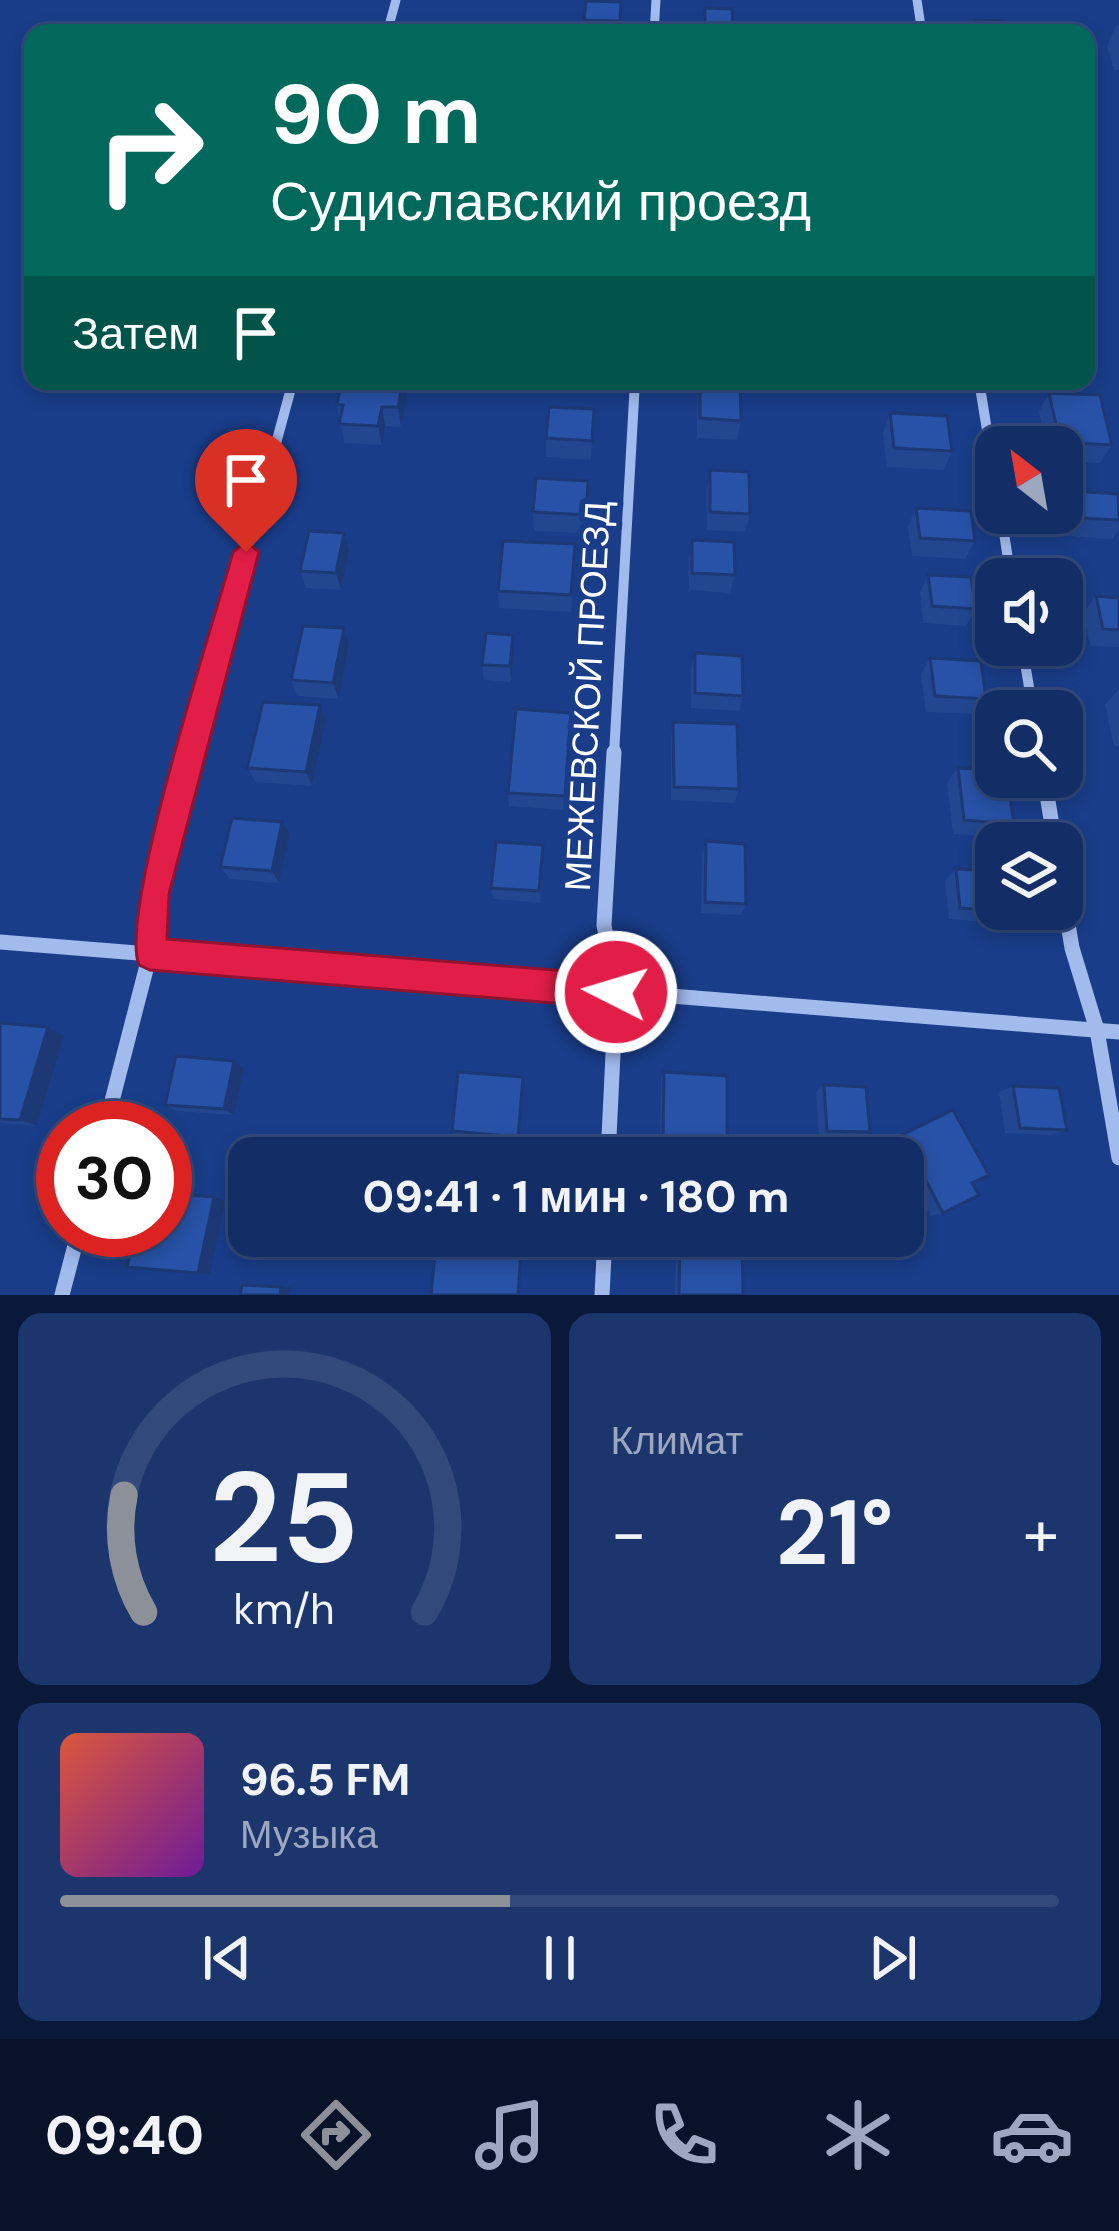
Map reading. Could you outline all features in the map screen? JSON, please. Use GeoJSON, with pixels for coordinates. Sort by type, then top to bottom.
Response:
{"type":"FeatureCollection","features":[{"type":"Feature","properties":{"kind":"street"},"geometry":{"type":"LineString","coordinates":[[112,1101],[150,954],[153,894],[291,390]]}},
{"type":"Feature","properties":{"kind":"street","name":"МЕЖЕВСКОЙ ПРОЕЗД"},"geometry":{"type":"LineString","coordinates":[[609,1137],[616,992],[604,925],[634,390]]}},
{"type":"Feature","properties":{"kind":"street"},"geometry":{"type":"LineString","coordinates":[[980,390],[986,426]]}},
{"type":"Feature","properties":{"kind":"street"},"geometry":{"type":"LineString","coordinates":[[1069,930],[1097,1030],[1119,1158]]}},
{"type":"Feature","properties":{"kind":"street"},"geometry":{"type":"LineString","coordinates":[[0,942],[1119,1032]]}},
{"type":"Feature","properties":{"kind":"street"},"geometry":{"type":"LineString","coordinates":[[62,1295],[72,1257]]}},
{"type":"Feature","properties":{"kind":"street"},"geometry":{"type":"LineString","coordinates":[[602,1295],[604,1257]]}},
{"type":"Feature","properties":{"kind":"building"},"geometry":{"type":"Polygon","coordinates":[[[586,1],[621,2],[620,21],[584,20],[586,1]]]}},
{"type":"Feature","properties":{"kind":"building"},"geometry":{"type":"Polygon","coordinates":[[[705,8],[732,9],[733,24],[705,24],[705,8]]]}},
{"type":"Feature","properties":{"kind":"building"},"geometry":{"type":"Polygon","coordinates":[[[975,20],[1005,24],[976,24],[975,20]]]}},
{"type":"Feature","properties":{"kind":"building"},"geometry":{"type":"Polygon","coordinates":[[[340,390],[401,390],[398,407],[382,407],[378,426],[339,424],[343,405],[337,404],[340,390]]]}},
{"type":"Feature","properties":{"kind":"building"},"geometry":{"type":"Polygon","coordinates":[[[700,390],[740,390],[741,421],[700,418],[700,390]]]}},
{"type":"Feature","properties":{"kind":"building"},"geometry":{"type":"Polygon","coordinates":[[[1049,393],[1100,395],[1112,445],[1083,443],[1083,426],[1056,426],[1049,393]]]}},
{"type":"Feature","properties":{"kind":"building"},"geometry":{"type":"Polygon","coordinates":[[[549,407],[594,409],[592,441],[546,438],[549,407]]]}},
{"type":"Feature","properties":{"kind":"building"},"geometry":{"type":"Polygon","coordinates":[[[890,413],[947,416],[952,451],[894,448],[890,413]]]}},
{"type":"Feature","properties":{"kind":"building"},"geometry":{"type":"Polygon","coordinates":[[[710,470],[749,472],[750,514],[710,512],[710,470]]]}},
{"type":"Feature","properties":{"kind":"building"},"geometry":{"type":"Polygon","coordinates":[[[536,478],[588,481],[586,515],[533,512],[536,478]]]}},
{"type":"Feature","properties":{"kind":"building"},"geometry":{"type":"Polygon","coordinates":[[[1083,492],[1118,494],[1119,520],[1083,518],[1083,492]]]}},
{"type":"Feature","properties":{"kind":"building"},"geometry":{"type":"Polygon","coordinates":[[[916,508],[971,511],[975,541],[920,538],[916,508]]]}},
{"type":"Feature","properties":{"kind":"building"},"geometry":{"type":"Polygon","coordinates":[[[309,531],[344,533],[336,573],[300,571],[309,531]]]}},
{"type":"Feature","properties":{"kind":"building"},"geometry":{"type":"Polygon","coordinates":[[[692,540],[734,542],[735,575],[692,573],[692,540]]]}},
{"type":"Feature","properties":{"kind":"building"},"geometry":{"type":"Polygon","coordinates":[[[503,541],[575,544],[571,595],[498,591],[503,541]]]}},
{"type":"Feature","properties":{"kind":"building"},"geometry":{"type":"Polygon","coordinates":[[[928,575],[971,577],[975,609],[932,606],[928,575]]]}},
{"type":"Feature","properties":{"kind":"building"},"geometry":{"type":"Polygon","coordinates":[[[1096,596],[1119,598],[1119,630],[1103,629],[1096,596]]]}},
{"type":"Feature","properties":{"kind":"building"},"geometry":{"type":"Polygon","coordinates":[[[303,626],[344,628],[333,683],[291,680],[303,626]]]}},
{"type":"Feature","properties":{"kind":"building"},"geometry":{"type":"Polygon","coordinates":[[[486,633],[513,635],[510,666],[482,665],[486,633]]]}},
{"type":"Feature","properties":{"kind":"building"},"geometry":{"type":"Polygon","coordinates":[[[695,653],[742,656],[743,696],[695,693],[695,653]]]}},
{"type":"Feature","properties":{"kind":"building"},"geometry":{"type":"Polygon","coordinates":[[[930,658],[975,661],[975,666],[982,666],[985,690],[975,690],[975,698],[935,696],[930,658]]]}},
{"type":"Feature","properties":{"kind":"building"},"geometry":{"type":"Polygon","coordinates":[[[263,702],[320,705],[306,772],[247,768],[263,702]]]}},
{"type":"Feature","properties":{"kind":"building"},"geometry":{"type":"Polygon","coordinates":[[[516,709],[571,713],[565,796],[508,793],[516,709]]]}},
{"type":"Feature","properties":{"kind":"building"},"geometry":{"type":"Polygon","coordinates":[[[673,722],[737,724],[739,789],[674,787],[673,722]]]}},
{"type":"Feature","properties":{"kind":"building"},"geometry":{"type":"Polygon","coordinates":[[[958,768],[975,769],[975,798],[1010,798],[1014,822],[964,820],[958,768]]]}},
{"type":"Feature","properties":{"kind":"building"},"geometry":{"type":"Polygon","coordinates":[[[232,818],[282,822],[272,871],[220,867],[232,818]]]}},
{"type":"Feature","properties":{"kind":"building"},"geometry":{"type":"Polygon","coordinates":[[[706,841],[745,844],[746,904],[705,902],[706,841]]]}},
{"type":"Feature","properties":{"kind":"building"},"geometry":{"type":"Polygon","coordinates":[[[496,842],[543,845],[539,891],[491,888],[496,842]]]}},
{"type":"Feature","properties":{"kind":"building"},"geometry":{"type":"Polygon","coordinates":[[[956,869],[975,870],[975,909],[960,908],[956,869]]]}},
{"type":"Feature","properties":{"kind":"building"},"geometry":{"type":"Polygon","coordinates":[[[0,1023],[48,1027],[20,1120],[0,1119],[0,1023]]]}},
{"type":"Feature","properties":{"kind":"building"},"geometry":{"type":"Polygon","coordinates":[[[176,1056],[234,1061],[224,1109],[166,1101],[176,1056]]]}},
{"type":"Feature","properties":{"kind":"building"},"geometry":{"type":"Polygon","coordinates":[[[458,1072],[523,1077],[518,1137],[452,1131],[458,1072]]]}},
{"type":"Feature","properties":{"kind":"building"},"geometry":{"type":"Polygon","coordinates":[[[664,1072],[727,1076],[727,1137],[663,1137],[664,1072]]]}},
{"type":"Feature","properties":{"kind":"building"},"geometry":{"type":"Polygon","coordinates":[[[824,1085],[866,1087],[870,1132],[827,1131],[824,1085]]]}},
{"type":"Feature","properties":{"kind":"building"},"geometry":{"type":"Polygon","coordinates":[[[1013,1086],[1059,1088],[1067,1130],[1020,1128],[1013,1086]]]}},
{"type":"Feature","properties":{"kind":"building"},"geometry":{"type":"Polygon","coordinates":[[[953,1110],[989,1175],[972,1183],[979,1195],[943,1213],[924,1177],[924,1137],[902,1135],[953,1110]]]}},
{"type":"Feature","properties":{"kind":"building"},"geometry":{"type":"Polygon","coordinates":[[[192,1195],[214,1197],[198,1273],[127,1267],[129,1257],[192,1257],[192,1195]]]}},
{"type":"Feature","properties":{"kind":"building"},"geometry":{"type":"Polygon","coordinates":[[[435,1257],[521,1257],[518,1295],[431,1295],[435,1257]]]}},
{"type":"Feature","properties":{"kind":"building"},"geometry":{"type":"Polygon","coordinates":[[[680,1257],[742,1257],[743,1295],[679,1295],[680,1257]]]}},
{"type":"Feature","properties":{"kind":"building"},"geometry":{"type":"Polygon","coordinates":[[[242,1285],[281,1287],[280,1295],[240,1295],[242,1285]]]}},
{"type":"Feature","properties":{"kind":"route"},"geometry":{"type":"LineString","coordinates":[[246,552],[153,894],[150,954],[616,992]]}}]}
